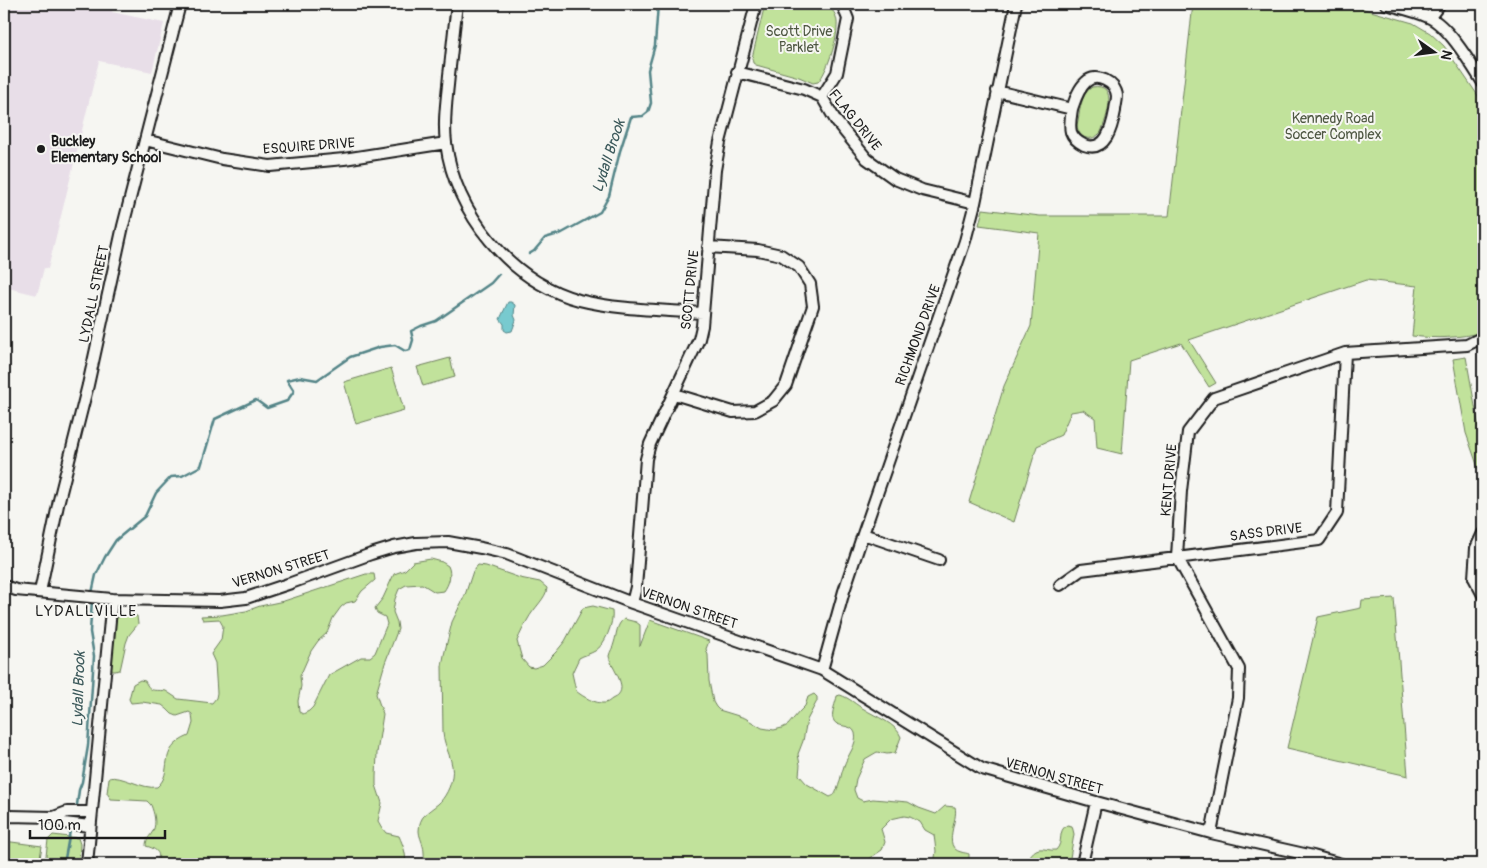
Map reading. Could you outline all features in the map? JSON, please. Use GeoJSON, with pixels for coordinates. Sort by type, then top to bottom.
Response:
{"type":"FeatureCollection","features":[{"type":"Feature","properties":{"kind":"street","name":"LYDALL STREET"},"geometry":{"type":"LineString","coordinates":[[40,592],[59,500],[88,385],[123,226],[180,4]]}},
{"type":"Feature","properties":{"kind":"street"},"geometry":{"type":"LineString","coordinates":[[457,4],[446,105],[446,144],[460,192],[477,224],[498,250],[524,273],[553,290],[578,299],[613,306],[703,313]]}},
{"type":"Feature","properties":{"kind":"street","name":"SCOTT DRIVE"},"geometry":{"type":"LineString","coordinates":[[632,603],[636,587],[646,459],[650,444],[699,339],[703,313],[715,170],[737,72],[756,4]]}},
{"type":"Feature","properties":{"kind":"street"},"geometry":{"type":"LineString","coordinates":[[822,97],[836,73],[848,19],[842,4]]}},
{"type":"Feature","properties":{"kind":"street","name":"RICHMOND DRIVE"},"geometry":{"type":"LineString","coordinates":[[822,670],[863,534],[965,241],[975,203],[1016,4]]}},
{"type":"Feature","properties":{"kind":"street"},"geometry":{"type":"LineString","coordinates":[[1386,4],[1430,17],[1457,44],[1483,83]]}},
{"type":"Feature","properties":{"kind":"street"},"geometry":{"type":"LineString","coordinates":[[1430,17],[1440,4]]}},
{"type":"Feature","properties":{"kind":"street","name":"FLAG DRIVE"},"geometry":{"type":"LineString","coordinates":[[737,72],[804,89],[822,97],[836,121],[866,159],[895,179],[922,190],[975,203]]}},
{"type":"Feature","properties":{"kind":"street"},"geometry":{"type":"LineString","coordinates":[[1095,78],[1104,79],[1115,88],[1117,96],[1113,121],[1107,138],[1100,145],[1086,146],[1074,138],[1070,130],[1072,109],[1080,89],[1087,80],[1095,78]]}},
{"type":"Feature","properties":{"kind":"street"},"geometry":{"type":"LineString","coordinates":[[998,91],[1072,109]]}},
{"type":"Feature","properties":{"kind":"street","name":"ESQUIRE DRIVE"},"geometry":{"type":"LineString","coordinates":[[145,140],[222,160],[270,166],[344,159],[446,144]]}},
{"type":"Feature","properties":{"kind":"street"},"geometry":{"type":"LineString","coordinates":[[674,394],[733,412],[755,411],[773,401],[786,385],[813,306],[810,284],[799,267],[781,255],[758,250],[708,247]]}},
{"type":"Feature","properties":{"kind":"street","name":"KENT DRIVE"},"geometry":{"type":"LineString","coordinates":[[1177,557],[1181,491],[1188,432],[1214,398],[1345,353],[1467,345],[1483,337]]}},
{"type":"Feature","properties":{"kind":"street","name":"SASS DRIVE"},"geometry":{"type":"LineString","coordinates":[[1060,585],[1081,570],[1319,540],[1337,513],[1345,353]]}},
{"type":"Feature","properties":{"kind":"street"},"geometry":{"type":"LineString","coordinates":[[1483,533],[1476,548],[1474,578],[1483,595]]}},
{"type":"Feature","properties":{"kind":"street"},"geometry":{"type":"LineString","coordinates":[[863,534],[939,560]]}},
{"type":"Feature","properties":{"kind":"street","name":"VERNON STREET"},"geometry":{"type":"LineString","coordinates":[[4,586],[16,590],[112,599],[220,601],[246,598],[386,550],[416,544],[448,542],[507,554],[632,603],[822,670],[982,769],[1211,833],[1340,864]]}},
{"type":"Feature","properties":{"kind":"street"},"geometry":{"type":"LineString","coordinates":[[1177,557],[1239,669],[1238,698],[1211,833]]}},
{"type":"Feature","properties":{"kind":"street"},"geometry":{"type":"LineString","coordinates":[[88,864],[112,599]]}},
{"type":"Feature","properties":{"kind":"street"},"geometry":{"type":"LineString","coordinates":[[1082,864],[1096,802]]}},
{"type":"Feature","properties":{"kind":"street"},"geometry":{"type":"LineString","coordinates":[[4,818],[9,816],[54,817],[72,812],[92,812]]}},
{"type":"Feature","properties":{"kind":"street"},"geometry":{"type":"LineString","coordinates":[[54,817],[64,823],[90,826]]}},
{"type":"Feature","properties":{"kind":"shaded area","name":"Buckley Elementary School"},"geometry":{"type":"Polygon","coordinates":[[[4,4],[114,4],[112,12],[164,23],[152,72],[99,61],[48,269],[44,268],[37,295],[4,287],[4,4]]]}},
{"type":"Feature","properties":{"kind":"green space","name":"Scott Drive Parklet"},"geometry":{"type":"Polygon","coordinates":[[[765,4],[822,4],[834,12],[837,31],[833,50],[826,69],[818,82],[813,83],[753,63],[752,58],[765,4]]]}},
{"type":"Feature","properties":{"kind":"green space","name":"Kennedy Road Soccer Complex"},"geometry":{"type":"Polygon","coordinates":[[[1193,4],[1346,4],[1413,23],[1430,33],[1444,46],[1483,103],[1483,332],[1466,336],[1412,336],[1417,286],[1366,280],[1189,340],[1216,383],[1209,387],[1181,343],[1129,360],[1122,454],[1097,448],[1095,418],[1083,410],[1071,412],[1061,435],[1037,446],[1014,522],[969,502],[1004,386],[1031,326],[1039,233],[979,225],[983,209],[1040,216],[1169,216],[1193,4]]]}},
{"type":"Feature","properties":{"kind":"green space"},"geometry":{"type":"Polygon","coordinates":[[[1092,87],[1101,87],[1106,90],[1109,103],[1101,132],[1094,138],[1086,138],[1080,134],[1077,125],[1083,99],[1092,87]]]}},
{"type":"Feature","properties":{"kind":"green space"},"geometry":{"type":"Polygon","coordinates":[[[1466,357],[1483,443],[1483,482],[1466,433],[1453,359],[1466,357]]]}},
{"type":"Feature","properties":{"kind":"green space"},"geometry":{"type":"Polygon","coordinates":[[[450,358],[455,377],[423,386],[417,367],[450,358]]]}},
{"type":"Feature","properties":{"kind":"green space"},"geometry":{"type":"Polygon","coordinates":[[[391,368],[404,410],[356,424],[344,382],[391,368]]]}},
{"type":"Feature","properties":{"kind":"green space"},"geometry":{"type":"Polygon","coordinates":[[[431,559],[448,566],[450,576],[447,585],[444,591],[435,592],[422,584],[406,585],[399,589],[393,612],[398,629],[376,694],[383,714],[377,753],[376,785],[382,803],[378,821],[386,833],[399,836],[405,854],[405,864],[155,864],[159,857],[158,852],[146,846],[155,825],[151,805],[147,801],[111,799],[107,793],[109,778],[114,777],[145,786],[157,787],[165,775],[167,761],[172,748],[189,736],[193,723],[192,714],[189,712],[177,716],[162,705],[142,702],[131,703],[129,699],[133,684],[140,680],[145,681],[149,688],[166,691],[178,699],[212,703],[217,693],[215,663],[211,654],[221,640],[223,626],[219,619],[203,620],[201,616],[246,611],[284,601],[366,574],[374,574],[375,580],[362,591],[355,601],[346,603],[341,607],[333,618],[327,633],[311,651],[300,676],[301,686],[298,701],[299,712],[303,714],[313,707],[329,675],[361,657],[370,657],[375,653],[387,624],[385,617],[377,613],[375,608],[383,598],[394,574],[405,570],[413,562],[431,559]]]}},
{"type":"Feature","properties":{"kind":"green space"},"geometry":{"type":"Polygon","coordinates":[[[478,565],[540,582],[547,588],[545,595],[530,615],[517,641],[522,659],[529,667],[534,668],[543,665],[556,652],[565,641],[583,608],[593,606],[612,611],[610,627],[602,644],[595,651],[579,658],[572,673],[576,691],[586,698],[605,703],[618,695],[621,690],[619,679],[609,656],[614,645],[618,627],[624,619],[640,625],[640,646],[650,620],[709,641],[706,649],[709,681],[713,702],[716,707],[719,710],[745,718],[762,728],[774,730],[788,725],[805,706],[808,697],[814,694],[817,697],[817,701],[807,720],[803,741],[798,754],[799,775],[807,784],[830,797],[834,795],[837,789],[856,737],[851,728],[835,722],[833,711],[837,696],[840,695],[850,700],[890,724],[901,737],[895,753],[877,752],[865,759],[856,779],[854,790],[857,798],[863,801],[873,799],[908,802],[936,814],[945,806],[955,807],[952,845],[955,849],[969,854],[969,858],[964,864],[934,864],[936,851],[934,835],[925,830],[920,822],[904,816],[891,819],[881,829],[885,842],[882,850],[864,864],[426,864],[419,826],[425,815],[445,795],[453,771],[443,733],[442,666],[452,622],[465,595],[473,571],[478,565]]]}},
{"type":"Feature","properties":{"kind":"green space"},"geometry":{"type":"Polygon","coordinates":[[[1394,598],[1408,776],[1287,748],[1318,617],[1361,608],[1362,600],[1394,598]]]}},
{"type":"Feature","properties":{"kind":"green space"},"geometry":{"type":"Polygon","coordinates":[[[123,615],[137,616],[138,624],[129,635],[120,670],[112,671],[112,637],[115,620],[123,615]]]}},
{"type":"Feature","properties":{"kind":"green space"},"geometry":{"type":"Polygon","coordinates":[[[1067,825],[1072,826],[1074,834],[1069,864],[1020,864],[1026,861],[1036,850],[1056,850],[1060,844],[1061,833],[1064,827],[1067,825]]]}},
{"type":"Feature","properties":{"kind":"green space"},"geometry":{"type":"Polygon","coordinates":[[[53,835],[78,838],[80,844],[79,864],[45,864],[48,840],[53,835]]]}},
{"type":"Feature","properties":{"kind":"green space"},"geometry":{"type":"Polygon","coordinates":[[[4,841],[42,846],[39,864],[4,864],[4,841]]]}},
{"type":"Feature","properties":{"kind":"water"},"geometry":{"type":"Polygon","coordinates":[[[508,302],[515,305],[514,315],[516,320],[512,331],[507,332],[504,330],[504,324],[500,319],[508,302]]]}},
{"type":"Feature","properties":{"kind":"waterway","name":"Lydall Brook"},"geometry":{"type":"LineString","coordinates":[[529,254],[545,238],[562,233],[600,212],[609,196],[631,117],[643,116],[648,112],[651,103],[648,70],[655,45],[658,4]]}},
{"type":"Feature","properties":{"kind":"waterway","name":"Lydall Brook"},"geometry":{"type":"LineString","coordinates":[[92,593],[96,575],[105,557],[116,540],[145,516],[156,493],[171,477],[182,476],[201,466],[215,419],[256,400],[267,408],[287,401],[294,391],[287,380],[300,377],[317,380],[350,357],[380,347],[395,345],[405,351],[410,350],[413,340],[411,331],[436,321],[491,283],[499,274]]}},
{"type":"Feature","properties":{"kind":"waterway","name":"Lydall Brook"},"geometry":{"type":"LineString","coordinates":[[77,805],[88,746],[94,656],[90,632],[92,599]]}},
{"type":"Feature","properties":{"kind":"waterway","name":"Lydall Brook"},"geometry":{"type":"LineString","coordinates":[[64,864],[70,831]]}},
{"type":"Feature","properties":{"kind":"place","name":"Buckley Elementary School"},"geometry":{"type":"Point","coordinates":[41,149]}},
{"type":"Feature","properties":{"kind":"district","name":"LYDALLVILLE"},"geometry":{"type":"Point","coordinates":[86,611]}}]}
